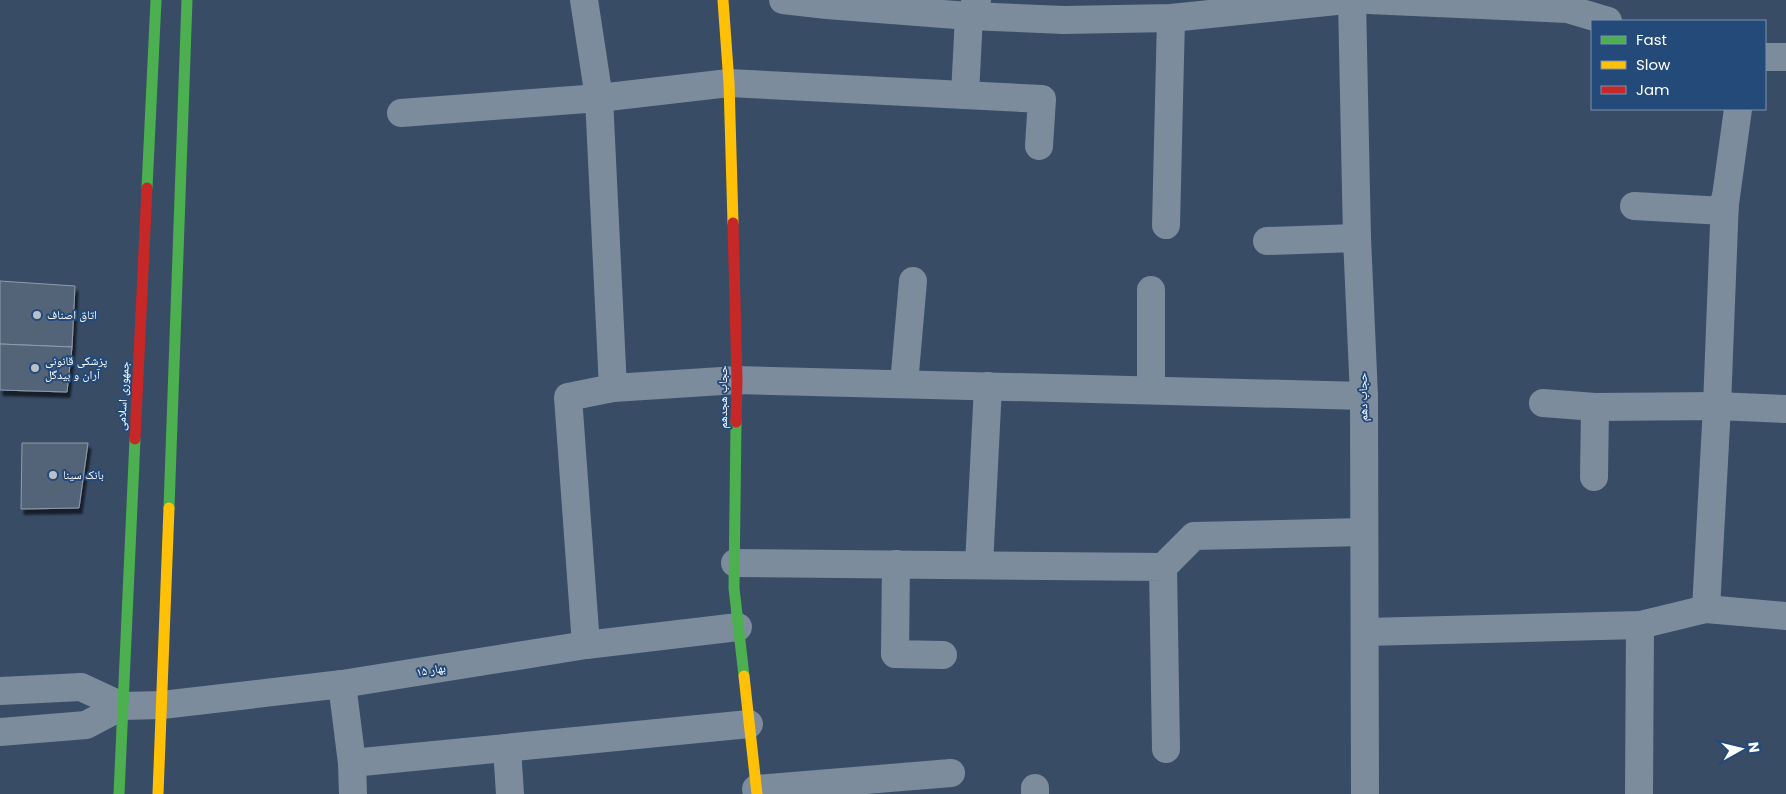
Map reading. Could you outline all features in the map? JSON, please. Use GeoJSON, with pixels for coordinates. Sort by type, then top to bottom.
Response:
{"type":"FeatureCollection","features":[{"type":"Feature","properties":{"kind":"street","name":"جمهوری اسلامی"},"geometry":{"type":"LineString","coordinates":[[119,794],[156,0]]}},
{"type":"Feature","properties":{"kind":"street"},"geometry":{"type":"LineString","coordinates":[[158,794],[187,0]]}},
{"type":"Feature","properties":{"kind":"street"},"geometry":{"type":"LineString","coordinates":[[584,0],[599,98],[613,388]]}},
{"type":"Feature","properties":{"kind":"street","name":"حجاب هجدهم"},"geometry":{"type":"LineString","coordinates":[[723,0],[729,83],[738,380],[734,588],[756,791]]}},
{"type":"Feature","properties":{"kind":"street"},"geometry":{"type":"LineString","coordinates":[[783,0],[973,8],[1064,20],[1171,18],[1253,5],[1346,0]]}},
{"type":"Feature","properties":{"kind":"street","name":"حجاب دهم"},"geometry":{"type":"LineString","coordinates":[[1352,0],[1357,238],[1364,396],[1365,794]]}},
{"type":"Feature","properties":{"kind":"street"},"geometry":{"type":"LineString","coordinates":[[1368,0],[1568,9],[1593,12]]}},
{"type":"Feature","properties":{"kind":"street"},"geometry":{"type":"LineString","coordinates":[[965,95],[973,8]]}},
{"type":"Feature","properties":{"kind":"street"},"geometry":{"type":"LineString","coordinates":[[1166,224],[1171,18]]}},
{"type":"Feature","properties":{"kind":"street"},"geometry":{"type":"LineString","coordinates":[[1766,57],[1786,57]]}},
{"type":"Feature","properties":{"kind":"street"},"geometry":{"type":"LineString","coordinates":[[401,113],[599,98],[729,83],[965,95],[1042,99],[1039,146]]}},
{"type":"Feature","properties":{"kind":"street"},"geometry":{"type":"LineString","coordinates":[[1634,206],[1724,211],[1738,110]]}},
{"type":"Feature","properties":{"kind":"street"},"geometry":{"type":"LineString","coordinates":[[1706,608],[1717,406],[1725,199]]}},
{"type":"Feature","properties":{"kind":"street"},"geometry":{"type":"LineString","coordinates":[[1267,241],[1357,238]]}},
{"type":"Feature","properties":{"kind":"street"},"geometry":{"type":"LineString","coordinates":[[904,384],[913,281]]}},
{"type":"Feature","properties":{"kind":"street"},"geometry":{"type":"LineString","coordinates":[[1151,290],[1151,390]]}},
{"type":"Feature","properties":{"kind":"street"},"geometry":{"type":"LineString","coordinates":[[586,645],[568,397],[613,388],[738,380],[1364,396]]}},
{"type":"Feature","properties":{"kind":"street"},"geometry":{"type":"LineString","coordinates":[[980,565],[988,386]]}},
{"type":"Feature","properties":{"kind":"street"},"geometry":{"type":"LineString","coordinates":[[1543,403],[1595,407],[1717,406],[1786,409]]}},
{"type":"Feature","properties":{"kind":"street"},"geometry":{"type":"LineString","coordinates":[[1594,477],[1595,407]]}},
{"type":"Feature","properties":{"kind":"street"},"geometry":{"type":"LineString","coordinates":[[1166,749],[1164,567],[1194,536],[1364,532]]}},
{"type":"Feature","properties":{"kind":"street"},"geometry":{"type":"LineString","coordinates":[[734,563],[1164,567]]}},
{"type":"Feature","properties":{"kind":"street"},"geometry":{"type":"LineString","coordinates":[[896,564],[895,654],[943,655]]}},
{"type":"Feature","properties":{"kind":"street"},"geometry":{"type":"LineString","coordinates":[[1364,632],[1640,625],[1706,608],[1786,616]]}},
{"type":"Feature","properties":{"kind":"street"},"geometry":{"type":"LineString","coordinates":[[1639,794],[1640,625]]}},
{"type":"Feature","properties":{"kind":"street","name":"بهار ۱۵"},"geometry":{"type":"LineString","coordinates":[[122,706],[162,704],[342,684],[586,645],[738,627]]}},
{"type":"Feature","properties":{"kind":"street"},"geometry":{"type":"LineString","coordinates":[[342,684],[352,764],[353,794]]}},
{"type":"Feature","properties":{"kind":"street"},"geometry":{"type":"LineString","coordinates":[[0,692],[80,687],[122,706]]}},
{"type":"Feature","properties":{"kind":"street"},"geometry":{"type":"LineString","coordinates":[[0,732],[86,725],[122,706]]}},
{"type":"Feature","properties":{"kind":"street"},"geometry":{"type":"LineString","coordinates":[[352,764],[749,724]]}},
{"type":"Feature","properties":{"kind":"street"},"geometry":{"type":"LineString","coordinates":[[507,748],[510,794]]}},
{"type":"Feature","properties":{"kind":"street"},"geometry":{"type":"LineString","coordinates":[[756,791],[951,774]]}},
{"type":"Feature","properties":{"kind":"building","name":"اتاق اصناف"},"geometry":{"type":"Polygon","coordinates":[[[0,281],[75,286],[72,347],[0,344],[0,281]]]}},
{"type":"Feature","properties":{"kind":"building","name":"پزشکی قانونی آران و بیدگل"},"geometry":{"type":"Polygon","coordinates":[[[0,344],[72,347],[67,392],[0,390],[0,344]]]}},
{"type":"Feature","properties":{"kind":"building","name":"بانک سینا"},"geometry":{"type":"Polygon","coordinates":[[[22,443],[88,443],[79,508],[21,509],[22,443]]]}},
{"type":"Feature","properties":{"kind":"traffic: fast"},"geometry":{"type":"LineString","coordinates":[[147,188],[156,0]]}},
{"type":"Feature","properties":{"kind":"traffic: fast"},"geometry":{"type":"LineString","coordinates":[[169,508],[187,0]]}},
{"type":"Feature","properties":{"kind":"traffic: fast"},"geometry":{"type":"LineString","coordinates":[[736,422],[734,588],[744,676]]}},
{"type":"Feature","properties":{"kind":"traffic: fast"},"geometry":{"type":"LineString","coordinates":[[119,794],[135,439]]}},
{"type":"Feature","properties":{"kind":"traffic: slow"},"geometry":{"type":"LineString","coordinates":[[723,0],[729,83],[733,223]]}},
{"type":"Feature","properties":{"kind":"traffic: slow"},"geometry":{"type":"LineString","coordinates":[[158,794],[169,508]]}},
{"type":"Feature","properties":{"kind":"traffic: slow"},"geometry":{"type":"LineString","coordinates":[[744,676],[757,794]]}},
{"type":"Feature","properties":{"kind":"traffic: jam"},"geometry":{"type":"LineString","coordinates":[[135,439],[147,188]]}},
{"type":"Feature","properties":{"kind":"traffic: jam"},"geometry":{"type":"LineString","coordinates":[[733,223],[737,380],[736,422]]}},
{"type":"Feature","properties":{"kind":"place","name":"اتاق اصناف"},"geometry":{"type":"Point","coordinates":[37,315]}},
{"type":"Feature","properties":{"kind":"place","name":"پزشکی قانونی آران و بیدگل"},"geometry":{"type":"Point","coordinates":[35,368]}},
{"type":"Feature","properties":{"kind":"place","name":"بانک سینا"},"geometry":{"type":"Point","coordinates":[53,475]}}]}
